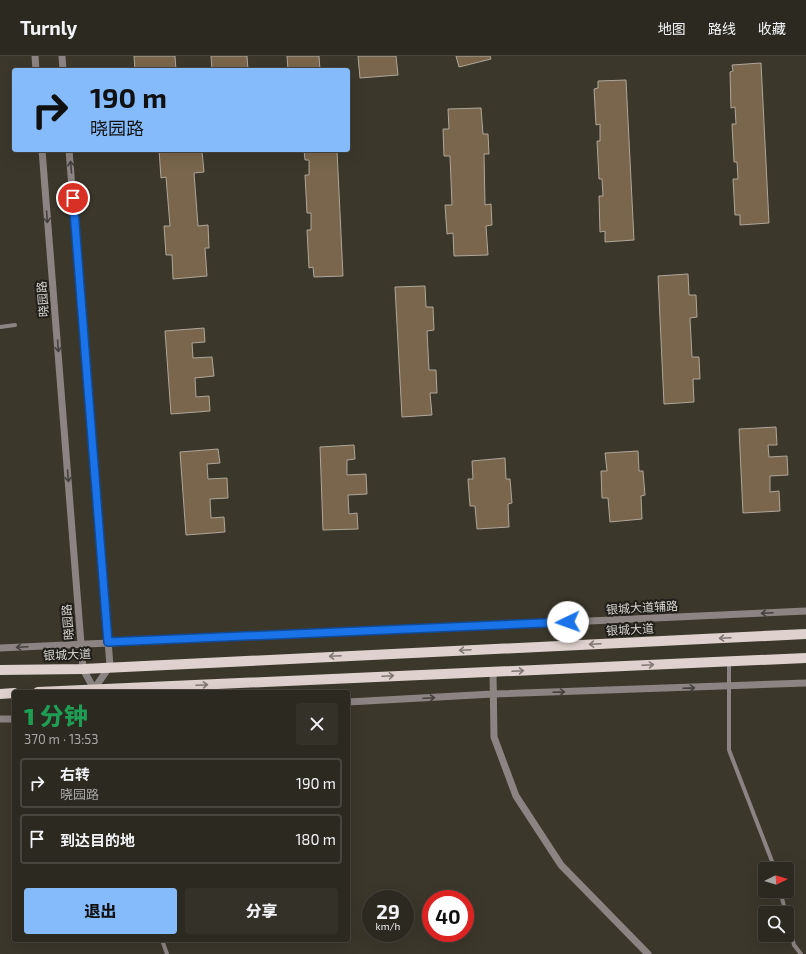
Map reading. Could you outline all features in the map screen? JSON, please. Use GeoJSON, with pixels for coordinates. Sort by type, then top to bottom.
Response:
{"type":"FeatureCollection","features":[{"type":"Feature","properties":{"kind":"main road","name":"银城大道"},"geometry":{"type":"LineString","coordinates":[[0,670],[83,668],[806,634]]}},
{"type":"Feature","properties":{"kind":"main road"},"geometry":{"type":"LineString","coordinates":[[115,690],[806,658]]}},
{"type":"Feature","properties":{"kind":"main road"},"geometry":{"type":"LineString","coordinates":[[0,694],[12,693]]}},
{"type":"Feature","properties":{"kind":"street"},"geometry":{"type":"LineString","coordinates":[[35,56],[36,68]]}},
{"type":"Feature","properties":{"kind":"street"},"geometry":{"type":"LineString","coordinates":[[62,56],[63,68]]}},
{"type":"Feature","properties":{"kind":"street","name":"晓园路"},"geometry":{"type":"LineString","coordinates":[[42,152],[83,668],[94,690]]}},
{"type":"Feature","properties":{"kind":"street"},"geometry":{"type":"LineString","coordinates":[[69,152],[110,666],[95,690]]}},
{"type":"Feature","properties":{"kind":"street"},"geometry":{"type":"LineString","coordinates":[[0,327],[15,326]]}},
{"type":"Feature","properties":{"kind":"street","name":"银城大道辅路"},"geometry":{"type":"LineString","coordinates":[[0,648],[806,611]]}},
{"type":"Feature","properties":{"kind":"street"},"geometry":{"type":"LineString","coordinates":[[729,661],[729,750],[772,862]]}},
{"type":"Feature","properties":{"kind":"street"},"geometry":{"type":"LineString","coordinates":[[493,672],[494,737],[516,796],[561,865],[648,954]]}},
{"type":"Feature","properties":{"kind":"street"},"geometry":{"type":"LineString","coordinates":[[350,702],[493,694],[806,683]]}},
{"type":"Feature","properties":{"kind":"street"},"geometry":{"type":"LineString","coordinates":[[0,719],[12,719]]}},
{"type":"Feature","properties":{"kind":"street"},"geometry":{"type":"LineString","coordinates":[[163,942],[167,954]]}},
{"type":"Feature","properties":{"kind":"street"},"geometry":{"type":"LineString","coordinates":[[793,942],[801,954]]}},
{"type":"Feature","properties":{"kind":"building"},"geometry":{"type":"Polygon","coordinates":[[[134,56],[175,56],[176,68],[135,68],[134,56]]]}},
{"type":"Feature","properties":{"kind":"building"},"geometry":{"type":"Polygon","coordinates":[[[211,56],[247,56],[248,68],[212,68],[211,56]]]}},
{"type":"Feature","properties":{"kind":"building"},"geometry":{"type":"Polygon","coordinates":[[[287,56],[319,56],[320,68],[288,68],[287,56]]]}},
{"type":"Feature","properties":{"kind":"building"},"geometry":{"type":"Polygon","coordinates":[[[358,56],[396,56],[398,75],[360,78],[358,56]]]}},
{"type":"Feature","properties":{"kind":"building"},"geometry":{"type":"Polygon","coordinates":[[[456,56],[490,56],[491,59],[459,67],[456,56]]]}},
{"type":"Feature","properties":{"kind":"building"},"geometry":{"type":"Polygon","coordinates":[[[761,63],[769,223],[740,225],[740,215],[735,215],[733,179],[738,179],[737,162],[734,162],[732,124],[736,124],[735,107],[731,108],[730,72],[733,71],[732,65],[761,63]]]}},
{"type":"Feature","properties":{"kind":"building"},"geometry":{"type":"Polygon","coordinates":[[[626,80],[634,240],[605,242],[605,231],[600,232],[599,196],[603,196],[602,179],[599,179],[597,141],[600,141],[600,124],[596,125],[594,89],[598,88],[598,81],[626,80]]]}},
{"type":"Feature","properties":{"kind":"building"},"geometry":{"type":"Polygon","coordinates":[[[481,108],[483,134],[488,134],[489,154],[484,154],[485,205],[491,204],[492,225],[486,226],[488,255],[454,256],[453,233],[447,234],[445,205],[452,205],[450,156],[444,156],[443,129],[449,129],[448,109],[481,108]]]}},
{"type":"Feature","properties":{"kind":"building"},"geometry":{"type":"Polygon","coordinates":[[[159,152],[202,152],[204,172],[194,173],[198,226],[208,225],[209,248],[205,248],[207,276],[173,279],[172,255],[166,255],[164,226],[170,226],[166,177],[161,178],[159,152]]]}},
{"type":"Feature","properties":{"kind":"building"},"geometry":{"type":"Polygon","coordinates":[[[304,152],[337,152],[343,276],[314,277],[313,267],[309,268],[307,230],[311,230],[311,213],[307,213],[305,175],[309,175],[309,160],[305,160],[304,152]]]}},
{"type":"Feature","properties":{"kind":"building"},"geometry":{"type":"Polygon","coordinates":[[[688,274],[689,295],[696,295],[697,317],[690,318],[692,357],[699,357],[700,379],[693,379],[694,402],[664,404],[658,276],[688,274]]]}},
{"type":"Feature","properties":{"kind":"building"},"geometry":{"type":"Polygon","coordinates":[[[425,286],[426,307],[433,307],[434,330],[427,331],[429,370],[436,370],[437,393],[430,393],[432,415],[402,417],[395,287],[425,286]]]}},
{"type":"Feature","properties":{"kind":"building"},"geometry":{"type":"Polygon","coordinates":[[[204,328],[205,342],[192,343],[193,358],[212,357],[214,376],[195,378],[196,397],[209,396],[210,411],[171,414],[165,331],[204,328]]]}},
{"type":"Feature","properties":{"kind":"building"},"geometry":{"type":"Polygon","coordinates":[[[776,427],[777,445],[768,445],[769,457],[787,456],[788,475],[770,476],[770,492],[779,491],[780,511],[743,513],[739,429],[776,427]]]}},
{"type":"Feature","properties":{"kind":"building"},"geometry":{"type":"Polygon","coordinates":[[[354,445],[355,459],[347,460],[347,475],[366,474],[367,494],[348,495],[349,514],[357,513],[358,529],[323,530],[320,447],[354,445]]]}},
{"type":"Feature","properties":{"kind":"building"},"geometry":{"type":"Polygon","coordinates":[[[218,449],[220,463],[207,464],[208,479],[227,478],[228,498],[210,499],[211,518],[224,517],[225,532],[186,535],[180,452],[218,449]]]}},
{"type":"Feature","properties":{"kind":"building"},"geometry":{"type":"Polygon","coordinates":[[[638,451],[639,471],[643,471],[645,495],[641,496],[642,519],[610,522],[608,498],[602,498],[601,471],[607,471],[605,453],[638,451]]]}},
{"type":"Feature","properties":{"kind":"building"},"geometry":{"type":"Polygon","coordinates":[[[505,458],[506,479],[510,479],[512,503],[508,504],[509,527],[477,529],[475,506],[470,506],[468,479],[473,479],[472,461],[505,458]]]}},
{"type":"Feature","properties":{"kind":"route"},"geometry":{"type":"LineString","coordinates":[[73,198],[108,642],[568,622]]}}]}
